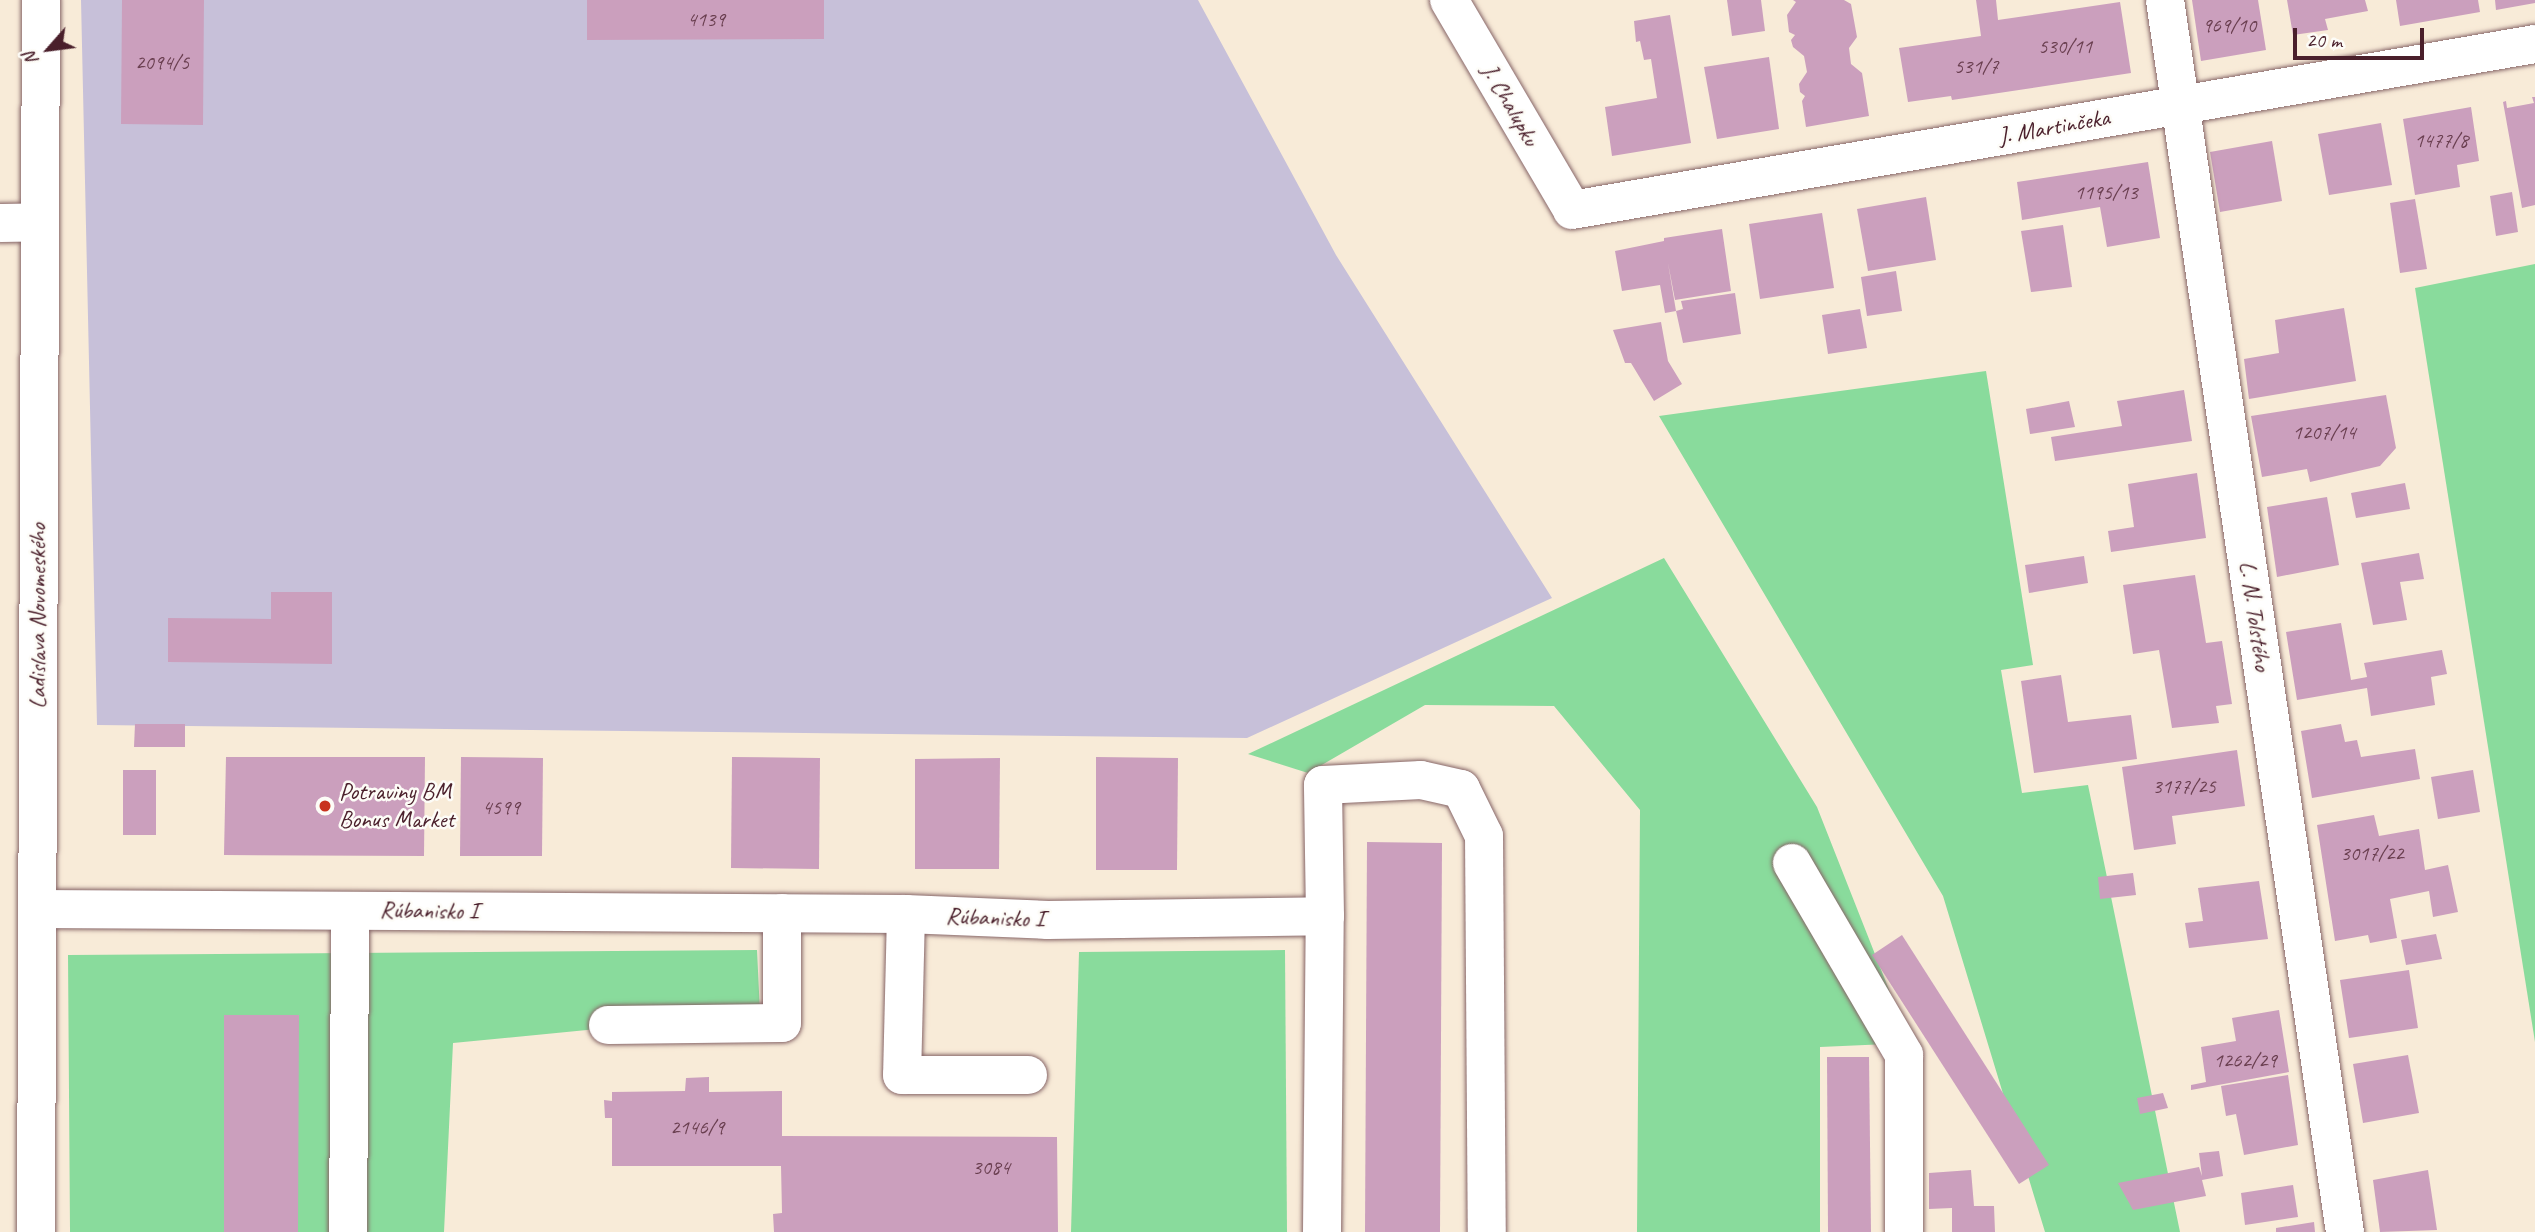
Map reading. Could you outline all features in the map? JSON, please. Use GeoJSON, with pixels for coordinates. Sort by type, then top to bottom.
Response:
{"type":"FeatureCollection","features":[{"type":"Feature","properties":{"kind":"street","name":"Ladislava Novomeského"},"geometry":{"type":"LineString","coordinates":[[36,1232],[41,0]]}},
{"type":"Feature","properties":{"kind":"street","name":"J. Chalupku"},"geometry":{"type":"LineString","coordinates":[[1449,0],[1572,210]]}},
{"type":"Feature","properties":{"kind":"street","name":"L. N. Tolstého"},"geometry":{"type":"LineString","coordinates":[[2165,0],[2345,1232]]}},
{"type":"Feature","properties":{"kind":"street","name":"J. Martinčeka"},"geometry":{"type":"LineString","coordinates":[[1572,210],[2535,44]]}},
{"type":"Feature","properties":{"kind":"street"},"geometry":{"type":"LineString","coordinates":[[0,223],[39,222]]}},
{"type":"Feature","properties":{"kind":"street"},"geometry":{"type":"LineString","coordinates":[[1322,1232],[1325,916],[1323,785],[1420,780],[1461,789],[1484,836],[1487,1232]]}},
{"type":"Feature","properties":{"kind":"street"},"geometry":{"type":"LineString","coordinates":[[1792,863],[1904,1055],[1904,1232]]}},
{"type":"Feature","properties":{"kind":"street","name":"Rúbanisko I"},"geometry":{"type":"LineString","coordinates":[[37,909],[906,914],[1048,920],[1325,916]]}},
{"type":"Feature","properties":{"kind":"street","name":"Rúbanisko I"},"geometry":{"type":"LineString","coordinates":[[348,1232],[350,911]]}},
{"type":"Feature","properties":{"kind":"street"},"geometry":{"type":"LineString","coordinates":[[608,1025],[782,1023],[782,913]]}},
{"type":"Feature","properties":{"kind":"street"},"geometry":{"type":"LineString","coordinates":[[906,914],[902,1075],[1028,1075]]}},
{"type":"Feature","properties":{"kind":"shaded area"},"geometry":{"type":"Polygon","coordinates":[[[81,0],[1198,0],[1336,255],[1552,598],[1247,738],[97,725],[81,0]]]}},
{"type":"Feature","properties":{"kind":"green space"},"geometry":{"type":"Polygon","coordinates":[[[2535,264],[2535,1042],[2415,288],[2535,264]]]}},
{"type":"Feature","properties":{"kind":"green space"},"geometry":{"type":"Polygon","coordinates":[[[1986,371],[2033,665],[2001,670],[2022,793],[2088,785],[2180,1232],[2045,1232],[1943,896],[1659,416],[1986,371]]]}},
{"type":"Feature","properties":{"kind":"green space"},"geometry":{"type":"Polygon","coordinates":[[[1664,558],[1817,807],[1910,1043],[1820,1047],[1820,1232],[1637,1232],[1640,810],[1554,706],[1425,705],[1308,773],[1248,754],[1664,558]]]}},
{"type":"Feature","properties":{"kind":"green space"},"geometry":{"type":"Polygon","coordinates":[[[757,950],[760,1013],[453,1043],[444,1232],[70,1232],[68,955],[757,950]]]}},
{"type":"Feature","properties":{"kind":"green space"},"geometry":{"type":"Polygon","coordinates":[[[1285,950],[1287,1232],[1071,1232],[1079,952],[1285,950]]]}},
{"type":"Feature","properties":{"kind":"building"},"geometry":{"type":"Polygon","coordinates":[[[122,0],[204,0],[203,125],[121,124],[122,0]]]}},
{"type":"Feature","properties":{"kind":"building"},"geometry":{"type":"Polygon","coordinates":[[[587,0],[824,0],[824,39],[587,40],[587,0]]]}},
{"type":"Feature","properties":{"kind":"building"},"geometry":{"type":"Polygon","coordinates":[[[1727,0],[1761,0],[1765,31],[1732,36],[1727,0]]]}},
{"type":"Feature","properties":{"kind":"building"},"geometry":{"type":"Polygon","coordinates":[[[1793,0],[1844,0],[1851,4],[1857,37],[1849,48],[1851,64],[1862,73],[1869,116],[1806,127],[1802,101],[1805,96],[1800,92],[1799,84],[1807,72],[1804,56],[1793,47],[1791,40],[1795,35],[1789,32],[1787,15],[1796,2],[1793,0]]]}},
{"type":"Feature","properties":{"kind":"building"},"geometry":{"type":"Polygon","coordinates":[[[1976,0],[1996,0],[1998,20],[2120,2],[2131,73],[1952,100],[1951,96],[1908,102],[1899,48],[1981,36],[1976,0]]]}},
{"type":"Feature","properties":{"kind":"building"},"geometry":{"type":"Polygon","coordinates":[[[2192,0],[2258,0],[2266,50],[2201,61],[2192,0]]]}},
{"type":"Feature","properties":{"kind":"building"},"geometry":{"type":"Polygon","coordinates":[[[2287,0],[2365,0],[2368,11],[2325,19],[2328,30],[2293,35],[2287,0]]]}},
{"type":"Feature","properties":{"kind":"building"},"geometry":{"type":"Polygon","coordinates":[[[2396,0],[2478,0],[2480,12],[2400,26],[2396,0]]]}},
{"type":"Feature","properties":{"kind":"building"},"geometry":{"type":"Polygon","coordinates":[[[2495,0],[2535,0],[2535,3],[2496,10],[2495,0]]]}},
{"type":"Feature","properties":{"kind":"building"},"geometry":{"type":"Polygon","coordinates":[[[1670,15],[1691,143],[1612,156],[1605,107],[1657,98],[1651,59],[1644,60],[1640,41],[1636,42],[1634,21],[1670,15]]]}},
{"type":"Feature","properties":{"kind":"building"},"geometry":{"type":"Polygon","coordinates":[[[1769,57],[1779,129],[1717,139],[1704,67],[1769,57]]]}},
{"type":"Feature","properties":{"kind":"building"},"geometry":{"type":"Polygon","coordinates":[[[2532,97],[2535,97],[2535,205],[2522,208],[2503,102],[2506,101],[2507,108],[2534,103],[2532,97]]]}},
{"type":"Feature","properties":{"kind":"building"},"geometry":{"type":"Polygon","coordinates":[[[2471,107],[2479,161],[2457,165],[2460,187],[2415,195],[2403,119],[2471,107]]]}},
{"type":"Feature","properties":{"kind":"building"},"geometry":{"type":"Polygon","coordinates":[[[2381,123],[2392,185],[2329,195],[2318,134],[2381,123]]]}},
{"type":"Feature","properties":{"kind":"building"},"geometry":{"type":"Polygon","coordinates":[[[2272,141],[2282,201],[2220,212],[2210,152],[2272,141]]]}},
{"type":"Feature","properties":{"kind":"building"},"geometry":{"type":"Polygon","coordinates":[[[2148,162],[2160,238],[2107,247],[2100,207],[2022,220],[2017,182],[2148,162]]]}},
{"type":"Feature","properties":{"kind":"building"},"geometry":{"type":"Polygon","coordinates":[[[2512,192],[2518,232],[2496,236],[2490,196],[2512,192]]]}},
{"type":"Feature","properties":{"kind":"building"},"geometry":{"type":"Polygon","coordinates":[[[1926,197],[1936,260],[1868,271],[1857,209],[1926,197]]]}},
{"type":"Feature","properties":{"kind":"building"},"geometry":{"type":"Polygon","coordinates":[[[2415,199],[2427,269],[2400,273],[2390,203],[2415,199]]]}},
{"type":"Feature","properties":{"kind":"building"},"geometry":{"type":"Polygon","coordinates":[[[1822,213],[1834,288],[1760,299],[1749,224],[1822,213]]]}},
{"type":"Feature","properties":{"kind":"building"},"geometry":{"type":"Polygon","coordinates":[[[2063,225],[2072,287],[2031,292],[2021,231],[2063,225]]]}},
{"type":"Feature","properties":{"kind":"building"},"geometry":{"type":"Polygon","coordinates":[[[1722,229],[1731,291],[1675,300],[1668,263],[1676,311],[1665,313],[1660,285],[1622,291],[1615,251],[1664,241],[1664,238],[1722,229]]]}},
{"type":"Feature","properties":{"kind":"building"},"geometry":{"type":"Polygon","coordinates":[[[1896,271],[1902,311],[1867,316],[1861,277],[1896,271]]]}},
{"type":"Feature","properties":{"kind":"building"},"geometry":{"type":"Polygon","coordinates":[[[1735,293],[1741,334],[1683,343],[1676,311],[1683,309],[1681,301],[1735,293]]]}},
{"type":"Feature","properties":{"kind":"building"},"geometry":{"type":"Polygon","coordinates":[[[2344,308],[2356,381],[2249,399],[2244,359],[2279,353],[2275,320],[2344,308]]]}},
{"type":"Feature","properties":{"kind":"building"},"geometry":{"type":"Polygon","coordinates":[[[1860,309],[1867,348],[1828,354],[1822,315],[1860,309]]]}},
{"type":"Feature","properties":{"kind":"building"},"geometry":{"type":"Polygon","coordinates":[[[1661,322],[1668,361],[1682,384],[1654,401],[1631,363],[1625,363],[1613,330],[1661,322]]]}},
{"type":"Feature","properties":{"kind":"building"},"geometry":{"type":"Polygon","coordinates":[[[2184,390],[2192,441],[2055,461],[2051,437],[2122,426],[2117,401],[2184,390]]]}},
{"type":"Feature","properties":{"kind":"building"},"geometry":{"type":"Polygon","coordinates":[[[2386,395],[2396,448],[2380,466],[2310,482],[2307,469],[2262,477],[2251,416],[2386,395]]]}},
{"type":"Feature","properties":{"kind":"building"},"geometry":{"type":"Polygon","coordinates":[[[2069,401],[2075,427],[2030,434],[2026,409],[2069,401]]]}},
{"type":"Feature","properties":{"kind":"building"},"geometry":{"type":"Polygon","coordinates":[[[2197,473],[2206,538],[2111,552],[2108,531],[2134,527],[2128,484],[2197,473]]]}},
{"type":"Feature","properties":{"kind":"building"},"geometry":{"type":"Polygon","coordinates":[[[2405,483],[2410,509],[2356,518],[2351,493],[2405,483]]]}},
{"type":"Feature","properties":{"kind":"building"},"geometry":{"type":"Polygon","coordinates":[[[2327,497],[2339,565],[2277,577],[2267,507],[2327,497]]]}},
{"type":"Feature","properties":{"kind":"building"},"geometry":{"type":"Polygon","coordinates":[[[2419,553],[2424,579],[2400,582],[2407,620],[2373,625],[2361,563],[2419,553]]]}},
{"type":"Feature","properties":{"kind":"building"},"geometry":{"type":"Polygon","coordinates":[[[2084,556],[2088,583],[2029,593],[2025,565],[2084,556]]]}},
{"type":"Feature","properties":{"kind":"building"},"geometry":{"type":"Polygon","coordinates":[[[2195,575],[2206,643],[2222,641],[2232,704],[2216,706],[2219,723],[2172,728],[2159,650],[2133,654],[2123,585],[2195,575]]]}},
{"type":"Feature","properties":{"kind":"building"},"geometry":{"type":"Polygon","coordinates":[[[271,592],[332,592],[332,664],[168,662],[168,618],[271,619],[271,592]]]}},
{"type":"Feature","properties":{"kind":"building"},"geometry":{"type":"Polygon","coordinates":[[[2341,623],[2351,680],[2367,677],[2364,663],[2442,650],[2447,674],[2431,677],[2435,705],[2371,716],[2367,688],[2297,700],[2286,632],[2341,623]]]}},
{"type":"Feature","properties":{"kind":"building"},"geometry":{"type":"Polygon","coordinates":[[[2061,675],[2068,722],[2131,715],[2137,759],[2034,773],[2021,681],[2061,675]]]}},
{"type":"Feature","properties":{"kind":"building"},"geometry":{"type":"Polygon","coordinates":[[[135,724],[185,724],[185,747],[134,747],[135,724]]]}},
{"type":"Feature","properties":{"kind":"building"},"geometry":{"type":"Polygon","coordinates":[[[2341,724],[2345,742],[2357,740],[2361,757],[2415,749],[2420,779],[2312,798],[2301,731],[2341,724]]]}},
{"type":"Feature","properties":{"kind":"building"},"geometry":{"type":"Polygon","coordinates":[[[2237,750],[2245,806],[2172,816],[2176,844],[2134,850],[2122,767],[2237,750]]]}},
{"type":"Feature","properties":{"kind":"building","name":"Potraviny BM Bonus Market"},"geometry":{"type":"Polygon","coordinates":[[[226,757],[425,757],[424,856],[224,855],[226,757]]]}},
{"type":"Feature","properties":{"kind":"building"},"geometry":{"type":"Polygon","coordinates":[[[461,757],[543,758],[542,856],[460,856],[461,757]]]}},
{"type":"Feature","properties":{"kind":"building"},"geometry":{"type":"Polygon","coordinates":[[[732,757],[820,758],[819,869],[731,868],[732,757]]]}},
{"type":"Feature","properties":{"kind":"building"},"geometry":{"type":"Polygon","coordinates":[[[1096,757],[1178,758],[1177,870],[1096,870],[1096,757]]]}},
{"type":"Feature","properties":{"kind":"building"},"geometry":{"type":"Polygon","coordinates":[[[1000,758],[999,869],[915,869],[915,759],[1000,758]]]}},
{"type":"Feature","properties":{"kind":"building"},"geometry":{"type":"Polygon","coordinates":[[[123,770],[156,770],[156,835],[123,835],[123,770]]]}},
{"type":"Feature","properties":{"kind":"building"},"geometry":{"type":"Polygon","coordinates":[[[2473,770],[2480,812],[2438,819],[2431,777],[2473,770]]]}},
{"type":"Feature","properties":{"kind":"building"},"geometry":{"type":"Polygon","coordinates":[[[2374,815],[2379,836],[2419,829],[2425,870],[2448,865],[2458,912],[2433,917],[2429,891],[2390,899],[2397,938],[2370,943],[2368,935],[2335,941],[2317,825],[2374,815]]]}},
{"type":"Feature","properties":{"kind":"building"},"geometry":{"type":"Polygon","coordinates":[[[1367,842],[1442,843],[1440,1232],[1365,1232],[1367,842]]]}},
{"type":"Feature","properties":{"kind":"building"},"geometry":{"type":"Polygon","coordinates":[[[2133,873],[2136,895],[2100,899],[2098,877],[2133,873]]]}},
{"type":"Feature","properties":{"kind":"building"},"geometry":{"type":"Polygon","coordinates":[[[2259,881],[2268,939],[2189,948],[2185,923],[2203,921],[2198,888],[2259,881]]]}},
{"type":"Feature","properties":{"kind":"building"},"geometry":{"type":"Polygon","coordinates":[[[2436,934],[2442,959],[2406,965],[2401,940],[2436,934]]]}},
{"type":"Feature","properties":{"kind":"building"},"geometry":{"type":"Polygon","coordinates":[[[1902,935],[2049,1165],[2019,1184],[1872,955],[1902,935]]]}},
{"type":"Feature","properties":{"kind":"building"},"geometry":{"type":"Polygon","coordinates":[[[2409,970],[2418,1028],[2349,1038],[2340,980],[2409,970]]]}},
{"type":"Feature","properties":{"kind":"building"},"geometry":{"type":"Polygon","coordinates":[[[2279,1010],[2289,1072],[2191,1090],[2191,1085],[2206,1082],[2201,1047],[2236,1041],[2232,1018],[2279,1010]]]}},
{"type":"Feature","properties":{"kind":"building"},"geometry":{"type":"Polygon","coordinates":[[[224,1015],[299,1015],[298,1232],[224,1232],[224,1015]]]}},
{"type":"Feature","properties":{"kind":"building"},"geometry":{"type":"Polygon","coordinates":[[[2408,1055],[2419,1113],[2363,1123],[2353,1064],[2408,1055]]]}},
{"type":"Feature","properties":{"kind":"building"},"geometry":{"type":"Polygon","coordinates":[[[1827,1057],[1869,1057],[1871,1232],[1828,1232],[1827,1057]]]}},
{"type":"Feature","properties":{"kind":"building"},"geometry":{"type":"Polygon","coordinates":[[[2288,1075],[2298,1145],[2244,1155],[2236,1114],[2226,1116],[2221,1086],[2288,1075]]]}},
{"type":"Feature","properties":{"kind":"building"},"geometry":{"type":"Polygon","coordinates":[[[709,1077],[709,1092],[782,1091],[782,1136],[1057,1137],[1058,1232],[774,1232],[773,1214],[782,1213],[781,1166],[612,1166],[612,1118],[605,1118],[604,1100],[612,1101],[612,1092],[685,1091],[686,1078],[709,1077]]]}},
{"type":"Feature","properties":{"kind":"building"},"geometry":{"type":"Polygon","coordinates":[[[2163,1093],[2168,1108],[2140,1114],[2137,1098],[2163,1093]]]}},
{"type":"Feature","properties":{"kind":"building"},"geometry":{"type":"Polygon","coordinates":[[[2219,1151],[2223,1176],[2202,1180],[2206,1196],[2133,1210],[2118,1183],[2199,1167],[2202,1176],[2199,1153],[2219,1151]]]}},
{"type":"Feature","properties":{"kind":"building"},"geometry":{"type":"Polygon","coordinates":[[[1971,1170],[1974,1206],[1994,1206],[1995,1232],[1952,1232],[1952,1208],[1929,1209],[1929,1173],[1971,1170]]]}},
{"type":"Feature","properties":{"kind":"building"},"geometry":{"type":"Polygon","coordinates":[[[2428,1170],[2437,1230],[2380,1232],[2373,1180],[2428,1170]]]}},
{"type":"Feature","properties":{"kind":"building"},"geometry":{"type":"Polygon","coordinates":[[[2293,1185],[2298,1217],[2245,1225],[2241,1193],[2293,1185]]]}},
{"type":"Feature","properties":{"kind":"building"},"geometry":{"type":"Polygon","coordinates":[[[2314,1222],[2315,1232],[2276,1232],[2276,1228],[2314,1222]]]}},
{"type":"Feature","properties":{"kind":"place","name":"Potraviny BM Bonus Market"},"geometry":{"type":"Point","coordinates":[325,806]}}]}
